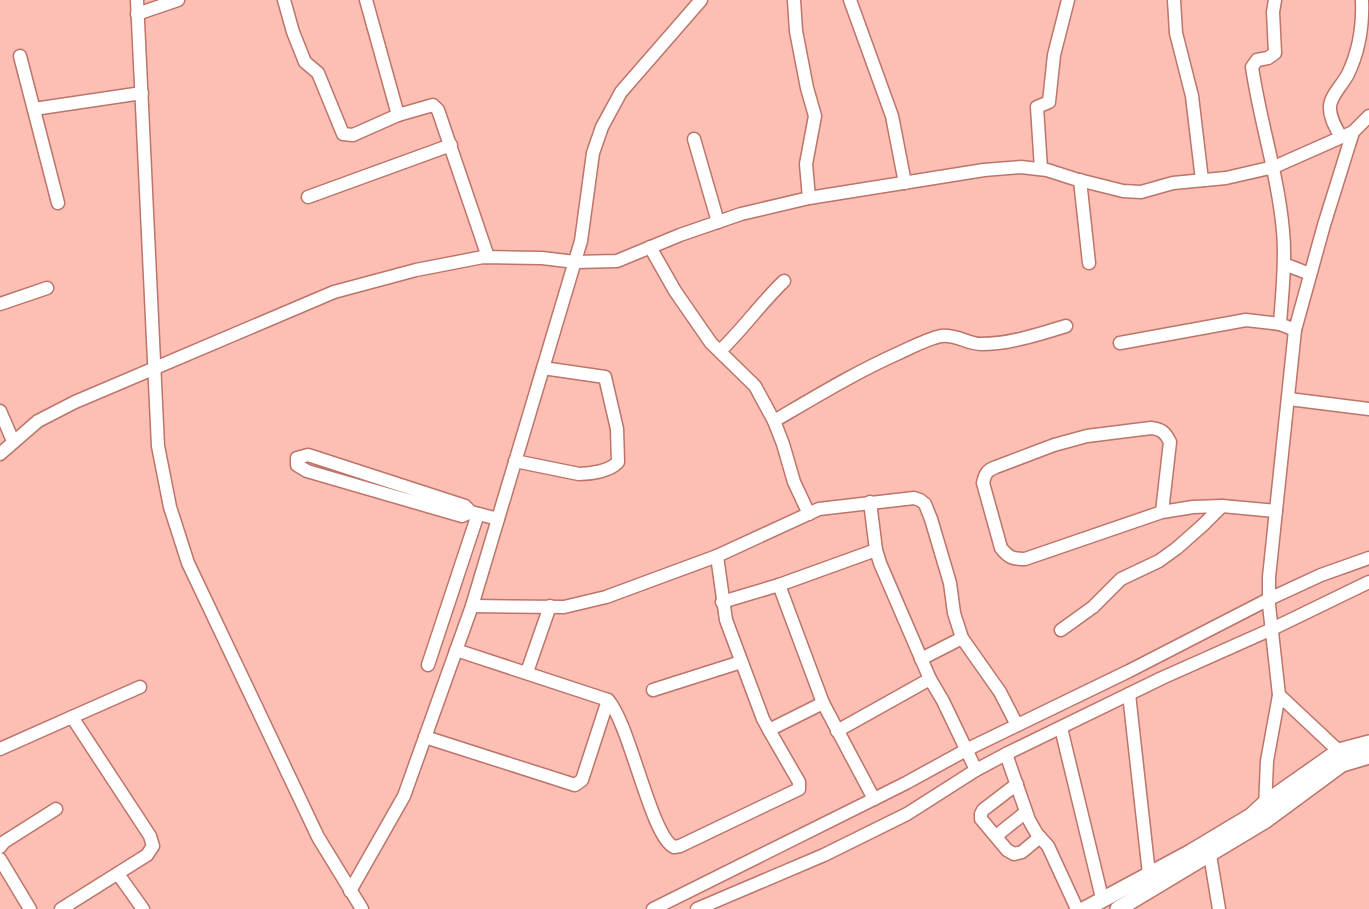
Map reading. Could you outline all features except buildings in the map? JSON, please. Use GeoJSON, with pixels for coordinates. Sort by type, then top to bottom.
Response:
{"type":"FeatureCollection","features":[{"type":"Feature","properties":{"kind":"main road"},"geometry":{"type":"LineString","coordinates":[[1118,909],[1207,850],[1265,803],[1369,743]]}},
{"type":"Feature","properties":{"kind":"main road"},"geometry":{"type":"LineString","coordinates":[[1344,757],[1369,756]]}},
{"type":"Feature","properties":{"kind":"main road"},"geometry":{"type":"LineString","coordinates":[[1085,909],[1149,874],[1207,850],[1266,820],[1342,764],[1344,757]]}},
{"type":"Feature","properties":{"kind":"street"},"geometry":{"type":"LineString","coordinates":[[137,0],[158,446],[170,507],[188,563],[318,837],[353,902]]}},
{"type":"Feature","properties":{"kind":"street"},"geometry":{"type":"LineString","coordinates":[[137,14],[178,0]]}},
{"type":"Feature","properties":{"kind":"street"},"geometry":{"type":"LineString","coordinates":[[284,0],[305,62],[318,73],[343,134],[353,135],[398,115],[433,105],[441,115],[488,257]]}},
{"type":"Feature","properties":{"kind":"street"},"geometry":{"type":"LineString","coordinates":[[366,0],[398,115]]}},
{"type":"Feature","properties":{"kind":"street"},"geometry":{"type":"LineString","coordinates":[[794,0],[796,31],[815,116],[806,164],[809,198]]}},
{"type":"Feature","properties":{"kind":"street"},"geometry":{"type":"LineString","coordinates":[[850,0],[892,116],[905,183]]}},
{"type":"Feature","properties":{"kind":"street"},"geometry":{"type":"LineString","coordinates":[[1041,169],[1037,107],[1049,102],[1054,55],[1068,0]]}},
{"type":"Feature","properties":{"kind":"street"},"geometry":{"type":"LineString","coordinates":[[1174,0],[1176,33],[1192,96],[1202,180]]}},
{"type":"Feature","properties":{"kind":"street"},"geometry":{"type":"LineString","coordinates":[[1275,0],[1273,12],[1275,53],[1268,58],[1257,60],[1252,67],[1274,167],[1284,232],[1280,324]]}},
{"type":"Feature","properties":{"kind":"street"},"geometry":{"type":"LineString","coordinates":[[1347,135],[1332,118],[1330,104],[1348,74],[1356,52],[1362,0]]}},
{"type":"Feature","properties":{"kind":"street"},"geometry":{"type":"LineString","coordinates":[[353,902],[404,796],[472,606],[581,241],[593,153],[602,127],[621,92],[695,2]]}},
{"type":"Feature","properties":{"kind":"street"},"geometry":{"type":"LineString","coordinates":[[20,56],[58,203]]}},
{"type":"Feature","properties":{"kind":"street"},"geometry":{"type":"LineString","coordinates":[[34,109],[142,93]]}},
{"type":"Feature","properties":{"kind":"street"},"geometry":{"type":"LineString","coordinates":[[0,454],[38,421],[75,402],[334,292],[416,270],[488,257],[542,258],[575,262],[617,261],[718,222],[809,198],[984,170],[1020,167],[1041,169],[1123,191],[1141,192],[1173,183],[1226,178],[1274,167],[1347,135],[1369,116]]}},
{"type":"Feature","properties":{"kind":"street"},"geometry":{"type":"LineString","coordinates":[[1266,820],[1267,761],[1279,695],[1270,613],[1276,511],[1295,330],[1347,135]]}},
{"type":"Feature","properties":{"kind":"street"},"geometry":{"type":"LineString","coordinates":[[694,139],[718,222]]}},
{"type":"Feature","properties":{"kind":"street"},"geometry":{"type":"LineString","coordinates":[[308,197],[450,145]]}},
{"type":"Feature","properties":{"kind":"street"},"geometry":{"type":"LineString","coordinates":[[1080,180],[1089,263]]}},
{"type":"Feature","properties":{"kind":"street"},"geometry":{"type":"LineString","coordinates":[[650,247],[692,317],[720,351],[755,387],[774,421],[794,482],[809,514]]}},
{"type":"Feature","properties":{"kind":"street"},"geometry":{"type":"LineString","coordinates":[[1284,264],[1310,274]]}},
{"type":"Feature","properties":{"kind":"street"},"geometry":{"type":"LineString","coordinates":[[720,351],[784,281]]}},
{"type":"Feature","properties":{"kind":"street"},"geometry":{"type":"LineString","coordinates":[[0,304],[47,288]]}},
{"type":"Feature","properties":{"kind":"street"},"geometry":{"type":"LineString","coordinates":[[1120,343],[1246,320],[1280,324],[1295,330]]}},
{"type":"Feature","properties":{"kind":"street"},"geometry":{"type":"LineString","coordinates":[[774,421],[873,364],[942,336],[954,336],[978,344],[991,344],[1066,326]]}},
{"type":"Feature","properties":{"kind":"street"},"geometry":{"type":"LineString","coordinates":[[515,461],[579,474],[588,474],[613,467],[618,462],[616,429],[605,377],[543,368]]}},
{"type":"Feature","properties":{"kind":"street"},"geometry":{"type":"LineString","coordinates":[[1289,399],[1369,410]]}},
{"type":"Feature","properties":{"kind":"street"},"geometry":{"type":"LineString","coordinates":[[0,411],[13,441]]}},
{"type":"Feature","properties":{"kind":"street"},"geometry":{"type":"LineString","coordinates":[[1162,512],[1170,442],[1166,434],[1159,429],[1151,428],[1076,439],[996,467],[984,475],[983,483],[1001,548],[1007,556],[1014,559],[1026,559],[1162,512],[1193,507],[1222,506],[1276,511]]}},
{"type":"Feature","properties":{"kind":"street"},"geometry":{"type":"LineString","coordinates":[[474,513],[462,516],[307,471],[297,465],[297,458],[308,455],[465,506],[474,513],[498,519]]}},
{"type":"Feature","properties":{"kind":"street"},"geometry":{"type":"LineString","coordinates":[[472,606],[564,607],[606,597],[717,556],[819,509],[914,498],[925,504],[931,519],[948,575],[954,613],[962,638],[1000,692],[1017,725]]}},
{"type":"Feature","properties":{"kind":"street"},"geometry":{"type":"LineString","coordinates":[[870,502],[876,550],[930,679],[971,759]]}},
{"type":"Feature","properties":{"kind":"street"},"geometry":{"type":"LineString","coordinates":[[1061,630],[1093,607],[1120,579],[1159,561],[1177,548],[1222,506]]}},
{"type":"Feature","properties":{"kind":"street"},"geometry":{"type":"LineString","coordinates":[[428,665],[474,513]]}},
{"type":"Feature","properties":{"kind":"street"},"geometry":{"type":"LineString","coordinates":[[722,602],[779,585],[876,550]]}},
{"type":"Feature","properties":{"kind":"street"},"geometry":{"type":"LineString","coordinates":[[456,650],[608,700],[617,712],[640,779],[665,839],[674,847],[680,846],[799,789],[799,782],[769,730],[726,621],[717,556]]}},
{"type":"Feature","properties":{"kind":"street"},"geometry":{"type":"LineString","coordinates":[[653,909],[906,783],[971,759],[1006,754],[1061,728],[1129,694],[1270,613],[1321,574],[1369,558]]}},
{"type":"Feature","properties":{"kind":"street"},"geometry":{"type":"LineString","coordinates":[[697,909],[726,903],[907,814],[971,759],[1017,725],[1129,671],[1270,613],[1369,582]]}},
{"type":"Feature","properties":{"kind":"street"},"geometry":{"type":"LineString","coordinates":[[779,585],[823,703],[874,799]]}},
{"type":"Feature","properties":{"kind":"street"},"geometry":{"type":"LineString","coordinates":[[527,672],[550,606]]}},
{"type":"Feature","properties":{"kind":"street"},"geometry":{"type":"LineString","coordinates":[[921,659],[962,638]]}},
{"type":"Feature","properties":{"kind":"street"},"geometry":{"type":"LineString","coordinates":[[653,690],[741,662]]}},
{"type":"Feature","properties":{"kind":"street"},"geometry":{"type":"LineString","coordinates":[[837,731],[930,679]]}},
{"type":"Feature","properties":{"kind":"street"},"geometry":{"type":"LineString","coordinates":[[0,749],[140,687]]}},
{"type":"Feature","properties":{"kind":"street"},"geometry":{"type":"LineString","coordinates":[[1129,694],[1149,874]]}},
{"type":"Feature","properties":{"kind":"street"},"geometry":{"type":"LineString","coordinates":[[1279,695],[1344,757]]}},
{"type":"Feature","properties":{"kind":"street"},"geometry":{"type":"LineString","coordinates":[[425,737],[575,785],[582,780],[608,700]]}},
{"type":"Feature","properties":{"kind":"street"},"geometry":{"type":"LineString","coordinates":[[769,730],[823,703]]}},
{"type":"Feature","properties":{"kind":"street"},"geometry":{"type":"LineString","coordinates":[[61,909],[147,855],[153,846],[142,824],[72,717]]}},
{"type":"Feature","properties":{"kind":"street"},"geometry":{"type":"LineString","coordinates":[[1061,728],[1102,898]]}},
{"type":"Feature","properties":{"kind":"street"},"geometry":{"type":"LineString","coordinates":[[1006,754],[1029,820],[1048,846],[1077,909]]}},
{"type":"Feature","properties":{"kind":"street"},"geometry":{"type":"LineString","coordinates":[[1017,784],[981,814],[981,819],[1007,850],[1014,854],[1022,852],[1040,837]]}},
{"type":"Feature","properties":{"kind":"street"},"geometry":{"type":"LineString","coordinates":[[0,847],[56,809]]}},
{"type":"Feature","properties":{"kind":"street"},"geometry":{"type":"LineString","coordinates":[[996,836],[1026,812]]}},
{"type":"Feature","properties":{"kind":"street"},"geometry":{"type":"LineString","coordinates":[[1207,850],[1218,907]]}},
{"type":"Feature","properties":{"kind":"street"},"geometry":{"type":"LineString","coordinates":[[0,859],[30,909]]}},
{"type":"Feature","properties":{"kind":"street"},"geometry":{"type":"LineString","coordinates":[[118,874],[143,909]]}}]}
